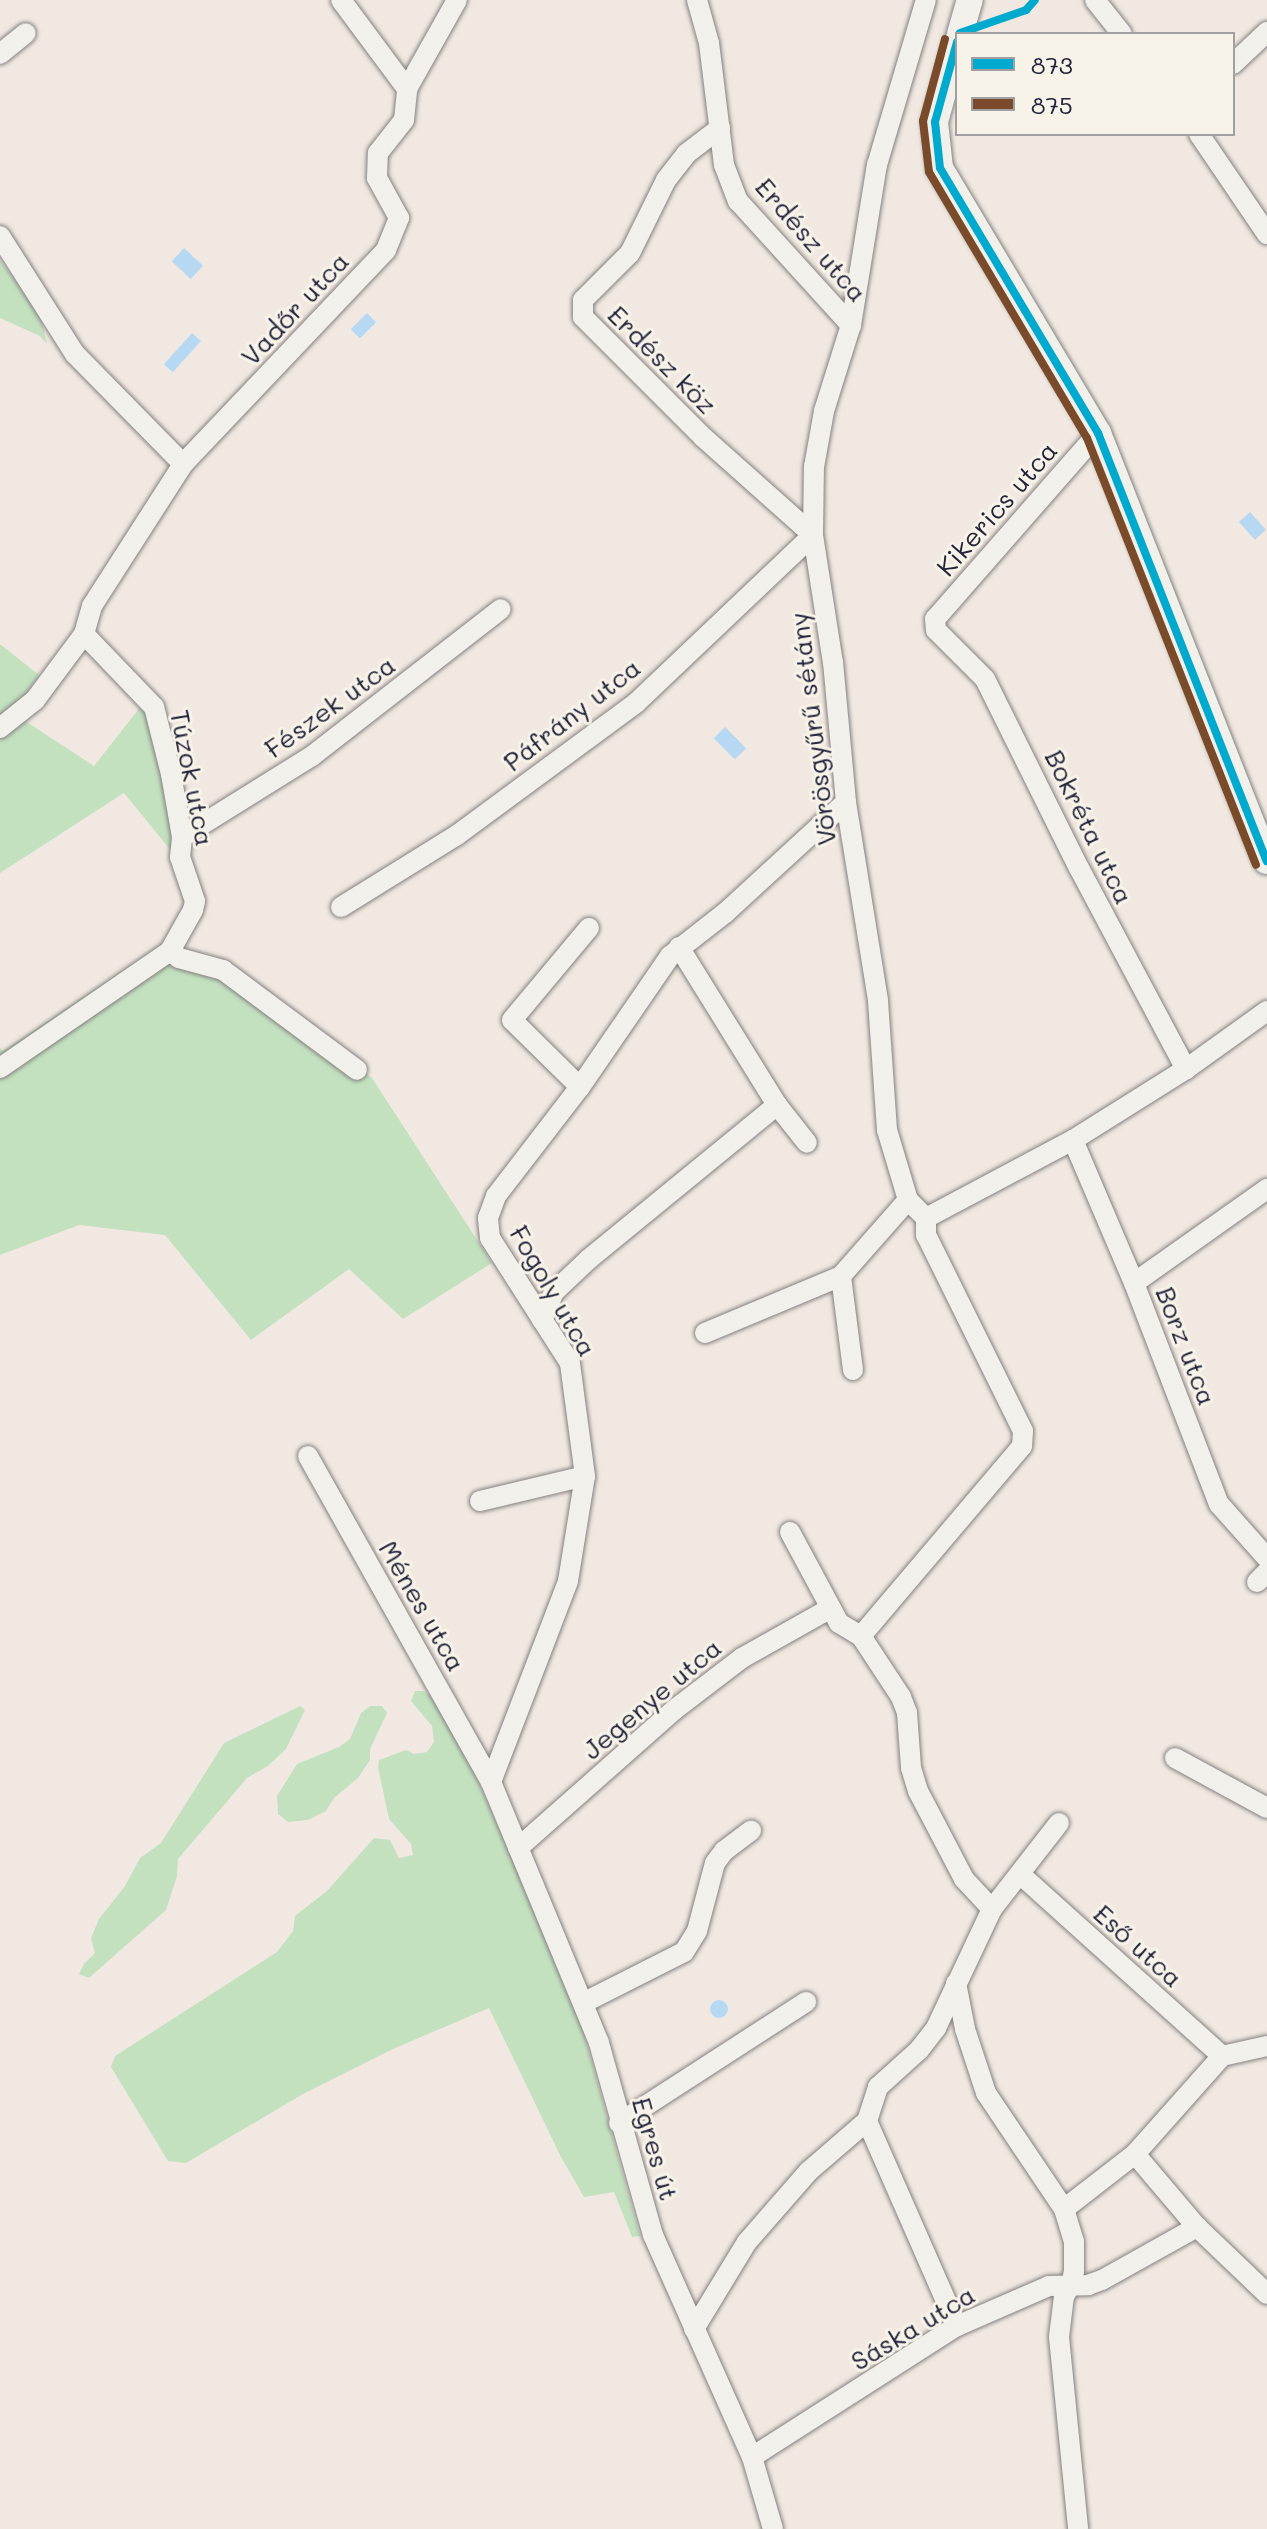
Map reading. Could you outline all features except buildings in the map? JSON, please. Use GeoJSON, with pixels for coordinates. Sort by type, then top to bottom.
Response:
{"type":"FeatureCollection","features":[{"type":"Feature","properties":{"kind":"street"},"geometry":{"type":"LineString","coordinates":[[341,0],[407,89]]}},
{"type":"Feature","properties":{"kind":"street","name":"Vadőr utca"},"geometry":{"type":"LineString","coordinates":[[0,728],[35,700],[84,634],[92,606],[183,464],[386,250],[399,218],[377,178],[378,153],[404,120],[407,89],[457,0]]}},
{"type":"Feature","properties":{"kind":"street","name":"Erdész utca"},"geometry":{"type":"LineString","coordinates":[[697,0],[709,43],[724,165],[738,201],[851,325]]}},
{"type":"Feature","properties":{"kind":"street","name":"Vörösgyűrű sétány"},"geometry":{"type":"LineString","coordinates":[[861,1636],[1022,1446],[1023,1431],[926,1235],[926,1218],[908,1200],[887,1130],[878,1000],[846,802],[833,663],[813,535],[814,467],[824,411],[851,325],[877,165],[926,0]]}},
{"type":"Feature","properties":{"kind":"street"},"geometry":{"type":"LineString","coordinates":[[961,32],[970,0]]}},
{"type":"Feature","properties":{"kind":"street"},"geometry":{"type":"LineString","coordinates":[[1095,0],[1120,32]]}},
{"type":"Feature","properties":{"kind":"street"},"geometry":{"type":"LineString","coordinates":[[1235,62],[1267,32]]}},
{"type":"Feature","properties":{"kind":"street"},"geometry":{"type":"LineString","coordinates":[[0,54],[26,33]]}},
{"type":"Feature","properties":{"kind":"street"},"geometry":{"type":"LineString","coordinates":[[955,49],[935,122],[940,168],[1098,433],[1267,861]]}},
{"type":"Feature","properties":{"kind":"street","name":"Erdész köz"},"geometry":{"type":"LineString","coordinates":[[720,128],[686,154],[666,180],[630,253],[583,300],[583,317],[703,437],[813,535]]}},
{"type":"Feature","properties":{"kind":"street"},"geometry":{"type":"LineString","coordinates":[[1200,136],[1267,234]]}},
{"type":"Feature","properties":{"kind":"street"},"geometry":{"type":"LineString","coordinates":[[0,236],[75,354],[183,464]]}},
{"type":"Feature","properties":{"kind":"street","name":"Kikerics utca"},"geometry":{"type":"LineString","coordinates":[[935,619],[1098,433]]}},
{"type":"Feature","properties":{"kind":"street","name":"Páfrány utca"},"geometry":{"type":"LineString","coordinates":[[341,907],[457,835],[636,703],[813,535]]}},
{"type":"Feature","properties":{"kind":"street","name":"Fészek utca"},"geometry":{"type":"LineString","coordinates":[[182,837],[312,756],[501,609]]}},
{"type":"Feature","properties":{"kind":"street","name":"Bokréta utca"},"geometry":{"type":"LineString","coordinates":[[935,619],[936,630],[985,679],[1079,868],[1186,1069]]}},
{"type":"Feature","properties":{"kind":"street","name":"Túzok utca"},"geometry":{"type":"LineString","coordinates":[[0,1068],[170,951],[195,901],[180,857],[182,837],[154,707],[84,634]]}},
{"type":"Feature","properties":{"kind":"street","name":"Fogoly utca"},"geometry":{"type":"LineString","coordinates":[[491,1782],[568,1581],[585,1476],[570,1363],[490,1238],[488,1218],[496,1196],[580,1087],[679,947],[725,913],[846,802]]}},
{"type":"Feature","properties":{"kind":"street"},"geometry":{"type":"LineString","coordinates":[[580,1087],[512,1020],[589,928]]}},
{"type":"Feature","properties":{"kind":"street"},"geometry":{"type":"LineString","coordinates":[[679,947],[777,1105],[807,1143]]}},
{"type":"Feature","properties":{"kind":"street"},"geometry":{"type":"LineString","coordinates":[[170,951],[179,958],[223,970],[357,1070]]}},
{"type":"Feature","properties":{"kind":"street"},"geometry":{"type":"LineString","coordinates":[[926,1218],[1073,1140],[1186,1069],[1267,1011]]}},
{"type":"Feature","properties":{"kind":"street"},"geometry":{"type":"LineString","coordinates":[[542,1320],[554,1292],[589,1259],[777,1105]]}},
{"type":"Feature","properties":{"kind":"street","name":"Borz utca"},"geometry":{"type":"LineString","coordinates":[[1073,1140],[1134,1283],[1219,1504],[1267,1558]]}},
{"type":"Feature","properties":{"kind":"street"},"geometry":{"type":"LineString","coordinates":[[1134,1283],[1267,1189]]}},
{"type":"Feature","properties":{"kind":"street"},"geometry":{"type":"LineString","coordinates":[[705,1333],[841,1276],[908,1200]]}},
{"type":"Feature","properties":{"kind":"street"},"geometry":{"type":"LineString","coordinates":[[841,1276],[853,1370]]}},
{"type":"Feature","properties":{"kind":"street","name":"Ménes utca"},"geometry":{"type":"LineString","coordinates":[[308,1456],[491,1782]]}},
{"type":"Feature","properties":{"kind":"street"},"geometry":{"type":"LineString","coordinates":[[480,1501],[585,1476]]}},
{"type":"Feature","properties":{"kind":"street"},"geometry":{"type":"LineString","coordinates":[[790,1532],[839,1623],[861,1636],[901,1697],[908,1724],[911,1768],[943,1843],[964,1879],[992,1909]]}},
{"type":"Feature","properties":{"kind":"street","name":"Jegenye utca"},"geometry":{"type":"LineString","coordinates":[[518,1848],[674,1710],[742,1658],[831,1608]]}},
{"type":"Feature","properties":{"kind":"street"},"geometry":{"type":"LineString","coordinates":[[1175,1758],[1267,1808]]}},
{"type":"Feature","properties":{"kind":"street","name":"Egres út"},"geometry":{"type":"LineString","coordinates":[[491,1782],[599,2043],[619,2123],[653,2235],[752,2457],[773,2529]]}},
{"type":"Feature","properties":{"kind":"street"},"geometry":{"type":"LineString","coordinates":[[694,2329],[747,2242],[809,2171],[867,2121],[878,2087],[919,2050],[936,2028],[992,1909],[1059,1823]]}},
{"type":"Feature","properties":{"kind":"street"},"geometry":{"type":"LineString","coordinates":[[583,2003],[684,1952],[697,1931],[715,1863],[724,1851],[751,1831]]}},
{"type":"Feature","properties":{"kind":"street","name":"Eső utca"},"geometry":{"type":"LineString","coordinates":[[1020,1874],[1222,2056]]}},
{"type":"Feature","properties":{"kind":"street"},"geometry":{"type":"LineString","coordinates":[[955,1982],[965,2029],[986,2093],[1064,2209],[1074,2241],[1071,2285],[1064,2296],[1059,2337],[1078,2529]]}},
{"type":"Feature","properties":{"kind":"street"},"geometry":{"type":"LineString","coordinates":[[619,2123],[806,2002]]}},
{"type":"Feature","properties":{"kind":"street"},"geometry":{"type":"LineString","coordinates":[[1064,2209],[1135,2154],[1222,2056],[1267,2046]]}},
{"type":"Feature","properties":{"kind":"street"},"geometry":{"type":"LineString","coordinates":[[867,2121],[957,2326]]}},
{"type":"Feature","properties":{"kind":"street"},"geometry":{"type":"LineString","coordinates":[[1135,2154],[1197,2227],[1267,2294]]}},
{"type":"Feature","properties":{"kind":"street","name":"Sáska utca"},"geometry":{"type":"LineString","coordinates":[[752,2457],[957,2326],[1049,2286],[1102,2280],[1197,2227]]}},
{"type":"Feature","properties":{"kind":"green space"},"geometry":{"type":"Polygon","coordinates":[[[0,260],[40,313],[47,344],[40,336],[0,318],[0,260]]]}},
{"type":"Feature","properties":{"kind":"green space"},"geometry":{"type":"Polygon","coordinates":[[[0,644],[39,675],[13,713],[94,766],[145,701],[160,702],[173,853],[124,793],[0,873],[0,644]]]}},
{"type":"Feature","properties":{"kind":"green space"},"geometry":{"type":"Polygon","coordinates":[[[165,942],[224,971],[372,1078],[492,1263],[403,1319],[349,1269],[251,1340],[165,1235],[79,1225],[0,1255],[0,1048],[3,1051],[165,942]]]}},
{"type":"Feature","properties":{"kind":"green space"},"geometry":{"type":"Polygon","coordinates":[[[415,1691],[423,1691],[433,1697],[474,1772],[576,2005],[640,2236],[632,2237],[614,2192],[584,2197],[561,2157],[489,2008],[393,2049],[303,2094],[186,2163],[168,2161],[111,2067],[115,2056],[277,1952],[293,1931],[295,1916],[327,1891],[374,1838],[390,1840],[399,1858],[413,1855],[411,1844],[389,1819],[378,1767],[379,1760],[406,1750],[414,1754],[427,1752],[434,1742],[432,1726],[411,1701],[415,1691]]]}},
{"type":"Feature","properties":{"kind":"green space"},"geometry":{"type":"Polygon","coordinates":[[[300,1706],[305,1710],[286,1749],[268,1766],[247,1778],[178,1859],[177,1876],[166,1910],[89,1978],[79,1974],[95,1953],[91,1938],[99,1919],[125,1886],[140,1858],[161,1843],[224,1743],[300,1706]]]}},
{"type":"Feature","properties":{"kind":"green space"},"geometry":{"type":"Polygon","coordinates":[[[370,1706],[382,1706],[387,1713],[370,1749],[370,1760],[358,1778],[334,1798],[326,1811],[308,1820],[288,1822],[278,1814],[277,1796],[297,1764],[339,1747],[350,1739],[361,1713],[370,1706]]]}},
{"type":"Feature","properties":{"kind":"water"},"geometry":{"type":"Polygon","coordinates":[[[184,248],[203,266],[191,279],[172,261],[184,248]]]}},
{"type":"Feature","properties":{"kind":"water"},"geometry":{"type":"Polygon","coordinates":[[[367,313],[376,322],[360,338],[351,329],[367,313]]]}},
{"type":"Feature","properties":{"kind":"water"},"geometry":{"type":"Polygon","coordinates":[[[192,333],[201,341],[173,372],[164,364],[192,333]]]}},
{"type":"Feature","properties":{"kind":"water"},"geometry":{"type":"Polygon","coordinates":[[[1250,512],[1266,530],[1255,540],[1239,522],[1250,512]]]}},
{"type":"Feature","properties":{"kind":"water"},"geometry":{"type":"Polygon","coordinates":[[[725,727],[746,748],[735,760],[714,738],[725,727]]]}},
{"type":"Feature","properties":{"kind":"water"},"geometry":{"type":"Polygon","coordinates":[[[719,2000],[728,2009],[719,2018],[710,2009],[719,2000]]]}},
{"type":"Feature","properties":{"kind":"transit line","name":"873"},"geometry":{"type":"LineString","coordinates":[[963,32],[1026,10],[1035,0]]}},
{"type":"Feature","properties":{"kind":"transit line","name":"875"},"geometry":{"type":"LineString","coordinates":[[945,39],[923,121],[929,172],[1087,438],[1256,865]]}},
{"type":"Feature","properties":{"kind":"transit line","name":"873"},"geometry":{"type":"LineString","coordinates":[[955,49],[935,122],[940,168],[1098,433],[1267,861]]}}]}
